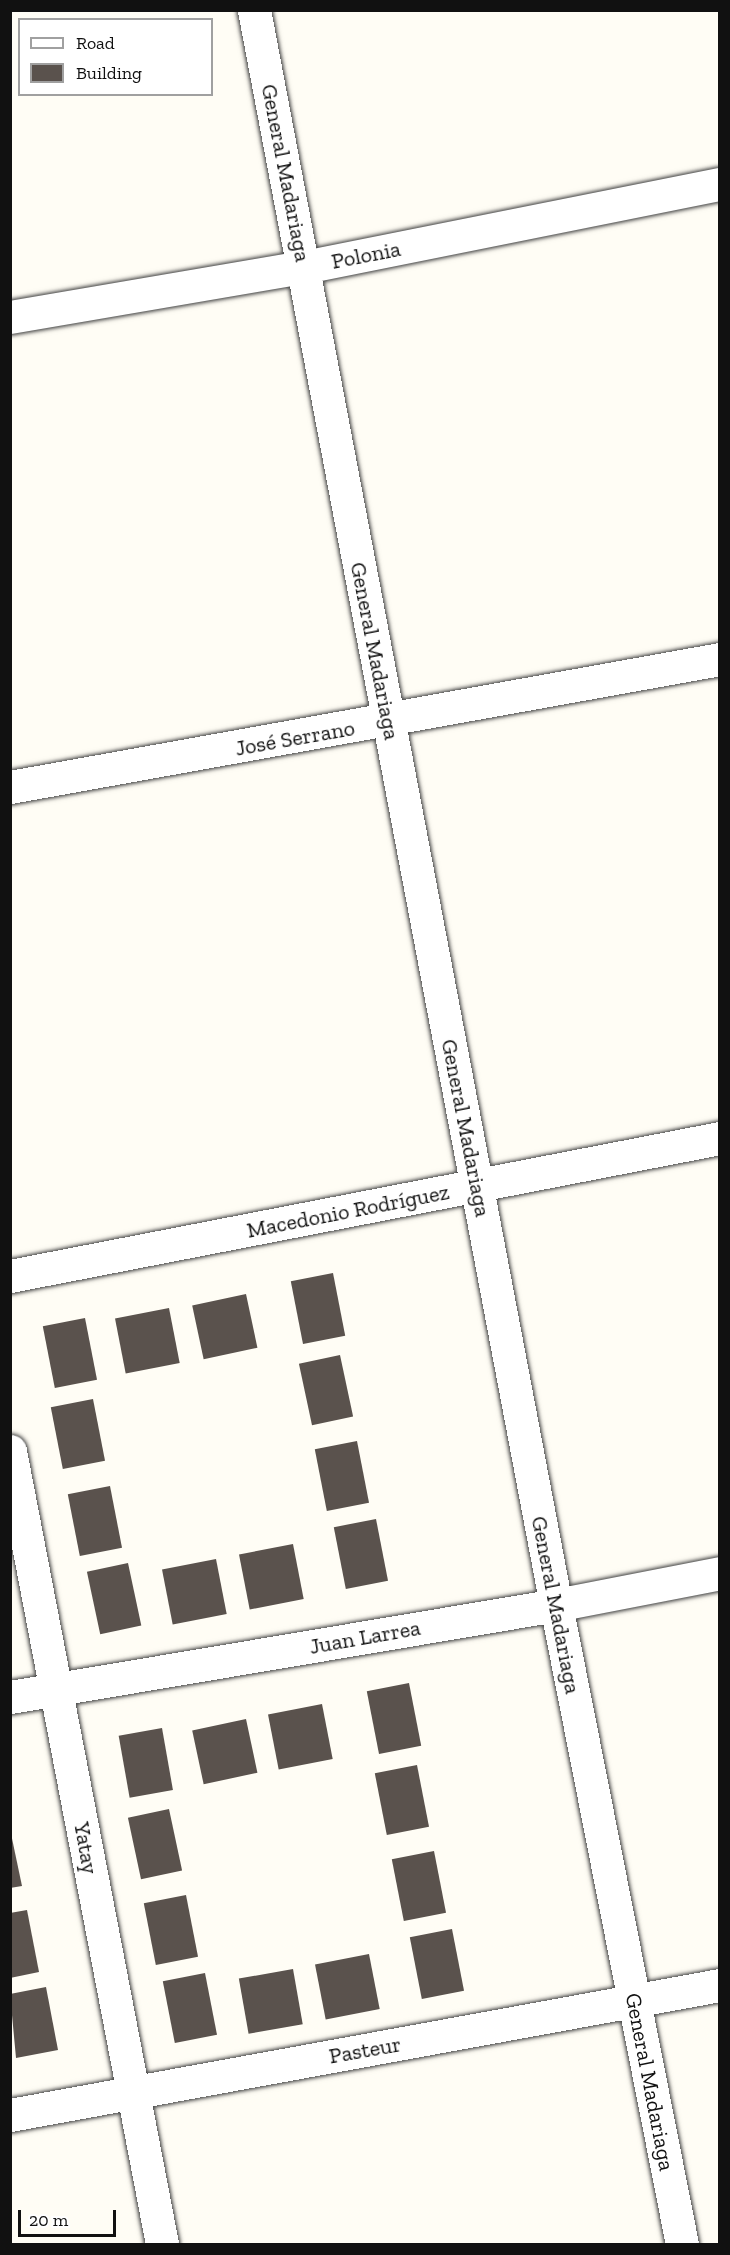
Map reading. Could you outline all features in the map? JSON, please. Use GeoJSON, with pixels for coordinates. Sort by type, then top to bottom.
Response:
{"type":"FeatureCollection","features":[{"type":"Feature","properties":{"kind":"street","name":"General Madariaga"},"geometry":{"type":"LineString","coordinates":[[254,10],[556,1605],[682,2244]]}},
{"type":"Feature","properties":{"kind":"street","name":"Polonia"},"geometry":{"type":"LineString","coordinates":[[10,317],[304,267],[720,184]]}},
{"type":"Feature","properties":{"kind":"street","name":"José Serrano"},"geometry":{"type":"LineString","coordinates":[[10,787],[387,722],[720,658]]}},
{"type":"Feature","properties":{"kind":"street","name":"Macedonio Rodríguez"},"geometry":{"type":"LineString","coordinates":[[10,1276],[720,1137]]}},
{"type":"Feature","properties":{"kind":"street","name":"Yatay"},"geometry":{"type":"LineString","coordinates":[[10,1451],[57,1689],[130,2093],[162,2244]]}},
{"type":"Feature","properties":{"kind":"street","name":"Juan Larrea"},"geometry":{"type":"LineString","coordinates":[[10,1697],[556,1605],[720,1573]]}},
{"type":"Feature","properties":{"kind":"street","name":"Pasteur"},"geometry":{"type":"LineString","coordinates":[[10,2115],[720,1985]]}},
{"type":"Feature","properties":{"kind":"building"},"geometry":{"type":"Polygon","coordinates":[[[333,1273],[345,1336],[303,1344],[291,1281],[333,1273]]]}},
{"type":"Feature","properties":{"kind":"building"},"geometry":{"type":"Polygon","coordinates":[[[246,1294],[257,1348],[204,1359],[192,1305],[246,1294]]]}},
{"type":"Feature","properties":{"kind":"building"},"geometry":{"type":"Polygon","coordinates":[[[169,1308],[180,1363],[126,1373],[115,1318],[169,1308]]]}},
{"type":"Feature","properties":{"kind":"building"},"geometry":{"type":"Polygon","coordinates":[[[85,1318],[97,1380],[55,1388],[43,1326],[85,1318]]]}},
{"type":"Feature","properties":{"kind":"building"},"geometry":{"type":"Polygon","coordinates":[[[340,1355],[353,1417],[312,1425],[299,1364],[340,1355]]]}},
{"type":"Feature","properties":{"kind":"building"},"geometry":{"type":"Polygon","coordinates":[[[93,1399],[105,1461],[63,1469],[51,1407],[93,1399]]]}},
{"type":"Feature","properties":{"kind":"building"},"geometry":{"type":"Polygon","coordinates":[[[357,1441],[369,1503],[327,1511],[315,1449],[357,1441]]]}},
{"type":"Feature","properties":{"kind":"building"},"geometry":{"type":"Polygon","coordinates":[[[110,1486],[122,1548],[80,1556],[68,1494],[110,1486]]]}},
{"type":"Feature","properties":{"kind":"building"},"geometry":{"type":"Polygon","coordinates":[[[376,1519],[388,1581],[346,1589],[334,1527],[376,1519]]]}},
{"type":"Feature","properties":{"kind":"building"},"geometry":{"type":"Polygon","coordinates":[[[293,1544],[304,1599],[250,1609],[239,1554],[293,1544]]]}},
{"type":"Feature","properties":{"kind":"building"},"geometry":{"type":"Polygon","coordinates":[[[216,1559],[227,1614],[173,1624],[162,1569],[216,1559]]]}},
{"type":"Feature","properties":{"kind":"building"},"geometry":{"type":"Polygon","coordinates":[[[128,1563],[141,1626],[100,1634],[87,1572],[128,1563]]]}},
{"type":"Feature","properties":{"kind":"building"},"geometry":{"type":"Polygon","coordinates":[[[409,1683],[421,1746],[379,1754],[367,1691],[409,1683]]]}},
{"type":"Feature","properties":{"kind":"building"},"geometry":{"type":"Polygon","coordinates":[[[322,1704],[333,1759],[279,1769],[268,1714],[322,1704]]]}},
{"type":"Feature","properties":{"kind":"building"},"geometry":{"type":"Polygon","coordinates":[[[246,1719],[257,1773],[204,1784],[192,1730],[246,1719]]]}},
{"type":"Feature","properties":{"kind":"building"},"geometry":{"type":"Polygon","coordinates":[[[162,1728],[173,1790],[130,1798],[119,1736],[162,1728]]]}},
{"type":"Feature","properties":{"kind":"building"},"geometry":{"type":"Polygon","coordinates":[[[417,1765],[429,1827],[387,1835],[375,1773],[417,1765]]]}},
{"type":"Feature","properties":{"kind":"building"},"geometry":{"type":"Polygon","coordinates":[[[169,1809],[182,1871],[141,1879],[128,1818],[169,1809]]]}},
{"type":"Feature","properties":{"kind":"building"},"geometry":{"type":"Polygon","coordinates":[[[10,1829],[22,1886],[10,1888],[10,1829]]]}},
{"type":"Feature","properties":{"kind":"building"},"geometry":{"type":"Polygon","coordinates":[[[434,1851],[446,1913],[404,1921],[392,1859],[434,1851]]]}},
{"type":"Feature","properties":{"kind":"building"},"geometry":{"type":"Polygon","coordinates":[[[186,1895],[198,1957],[156,1965],[144,1903],[186,1895]]]}},
{"type":"Feature","properties":{"kind":"building"},"geometry":{"type":"Polygon","coordinates":[[[27,1910],[39,1972],[10,1978],[10,1913],[27,1910]]]}},
{"type":"Feature","properties":{"kind":"building"},"geometry":{"type":"Polygon","coordinates":[[[452,1929],[464,1991],[422,1999],[410,1937],[452,1929]]]}},
{"type":"Feature","properties":{"kind":"building"},"geometry":{"type":"Polygon","coordinates":[[[369,1954],[380,2009],[326,2019],[315,1964],[369,1954]]]}},
{"type":"Feature","properties":{"kind":"building"},"geometry":{"type":"Polygon","coordinates":[[[293,1969],[303,2024],[249,2034],[239,1979],[293,1969]]]}},
{"type":"Feature","properties":{"kind":"building"},"geometry":{"type":"Polygon","coordinates":[[[205,1973],[217,2035],[175,2043],[163,1981],[205,1973]]]}},
{"type":"Feature","properties":{"kind":"building"},"geometry":{"type":"Polygon","coordinates":[[[46,1987],[58,2050],[16,2058],[10,1994],[46,1987]]]}}]}
